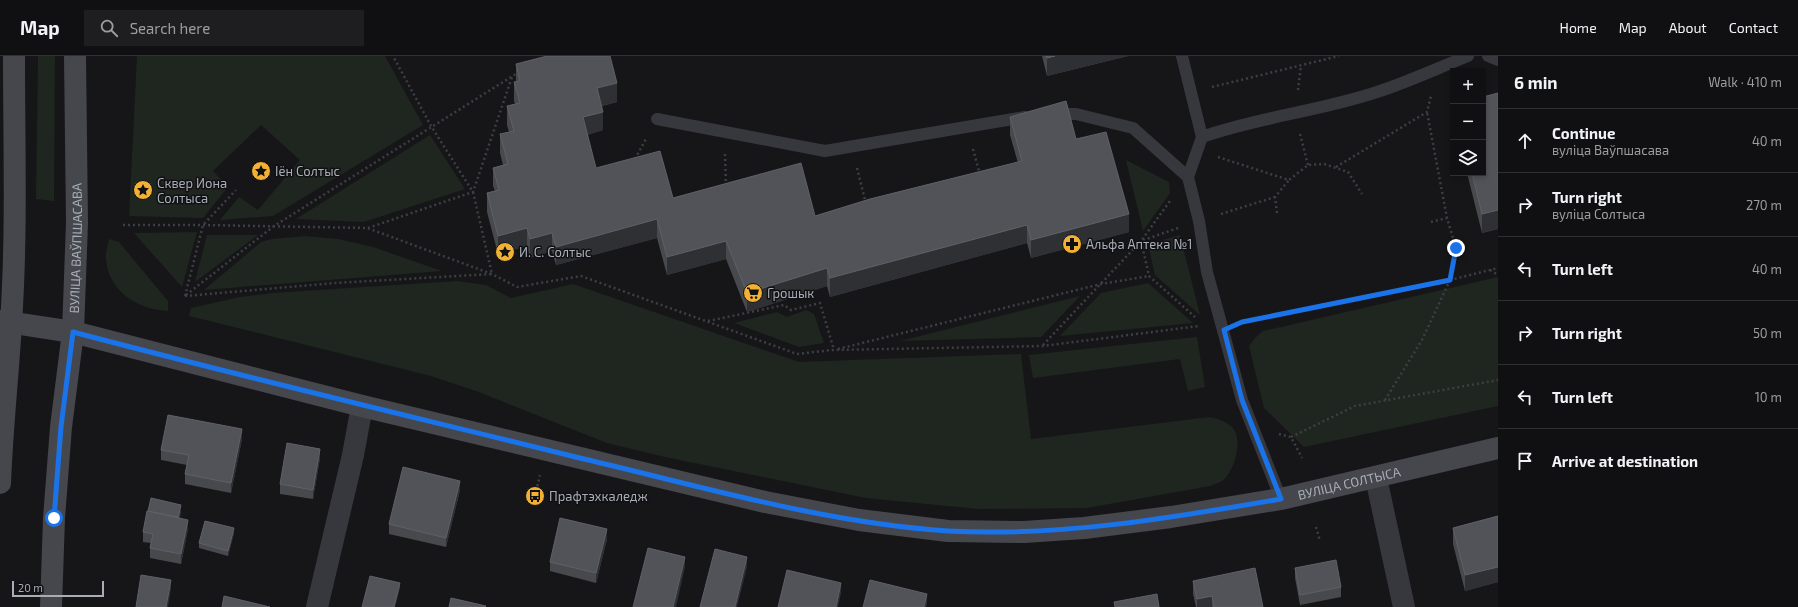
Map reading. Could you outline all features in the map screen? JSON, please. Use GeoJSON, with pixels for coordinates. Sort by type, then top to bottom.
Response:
{"type":"FeatureCollection","features":[{"type":"Feature","properties":{"kind":"main road"},"geometry":{"type":"LineString","coordinates":[[0,483],[6,322],[14,221],[14,56]]}},
{"type":"Feature","properties":{"kind":"main road","name":"ВУЛІЦА ВАЎПШАСАВА"},"geometry":{"type":"LineString","coordinates":[[51,607],[54,518],[61,427],[73,332],[77,223],[75,56]]}},
{"type":"Feature","properties":{"kind":"main road","name":"ВУЛІЦА СОЛТЫСА"},"geometry":{"type":"LineString","coordinates":[[6,322],[73,332],[362,406],[765,502],[859,520],[948,530],[1024,532],[1084,528],[1172,518],[1281,499],[1376,478],[1498,448]]}},
{"type":"Feature","properties":{"kind":"street"},"geometry":{"type":"LineString","coordinates":[[317,607],[353,454],[362,406]]}},
{"type":"Feature","properties":{"kind":"street"},"geometry":{"type":"LineString","coordinates":[[1376,478],[1404,607]]}},
{"type":"Feature","properties":{"kind":"lane"},"geometry":{"type":"LineString","coordinates":[[1182,56],[1202,137],[1188,177],[1199,221],[1207,272],[1242,400],[1281,499]]}},
{"type":"Feature","properties":{"kind":"lane"},"geometry":{"type":"LineString","coordinates":[[1202,137],[1224,130],[1295,114],[1377,92],[1468,56]]}},
{"type":"Feature","properties":{"kind":"lane"},"geometry":{"type":"LineString","coordinates":[[1488,56],[1498,60]]}},
{"type":"Feature","properties":{"kind":"lane"},"geometry":{"type":"LineString","coordinates":[[657,119],[825,151],[1041,115],[1076,114],[1133,128],[1188,177]]}},
{"type":"Feature","properties":{"kind":"path"},"geometry":{"type":"LineString","coordinates":[[393,56],[431,126],[473,192],[492,274]]}},
{"type":"Feature","properties":{"kind":"path"},"geometry":{"type":"LineString","coordinates":[[1191,92],[1339,56]]}},
{"type":"Feature","properties":{"kind":"path"},"geometry":{"type":"LineString","coordinates":[[185,296],[274,226],[525,68]]}},
{"type":"Feature","properties":{"kind":"path"},"geometry":{"type":"LineString","coordinates":[[1385,400],[1422,340],[1450,280],[1456,248],[1447,218],[1427,112],[1437,68]]}},
{"type":"Feature","properties":{"kind":"path"},"geometry":{"type":"LineString","coordinates":[[473,192],[512,76]]}},
{"type":"Feature","properties":{"kind":"path"},"geometry":{"type":"LineString","coordinates":[[1336,168],[1427,112]]}},
{"type":"Feature","properties":{"kind":"path"},"geometry":{"type":"LineString","coordinates":[[632,166],[657,119]]}},
{"type":"Feature","properties":{"kind":"path"},"geometry":{"type":"LineString","coordinates":[[967,127],[982,182]]}},
{"type":"Feature","properties":{"kind":"path"},"geometry":{"type":"LineString","coordinates":[[1224,130],[1230,143],[1214,155],[1289,180]]}},
{"type":"Feature","properties":{"kind":"path"},"geometry":{"type":"LineString","coordinates":[[725,132],[726,186]]}},
{"type":"Feature","properties":{"kind":"path"},"geometry":{"type":"LineString","coordinates":[[852,146],[868,211]]}},
{"type":"Feature","properties":{"kind":"path"},"geometry":{"type":"LineString","coordinates":[[1277,214],[1275,197],[1289,180],[1308,165],[1324,164],[1348,172],[1362,194]]}},
{"type":"Feature","properties":{"kind":"path"},"geometry":{"type":"LineString","coordinates":[[1043,346],[1140,241],[1188,177]]}},
{"type":"Feature","properties":{"kind":"path"},"geometry":{"type":"LineString","coordinates":[[185,296],[203,225],[236,190]]}},
{"type":"Feature","properties":{"kind":"path"},"geometry":{"type":"LineString","coordinates":[[367,228],[473,192]]}},
{"type":"Feature","properties":{"kind":"path"},"geometry":{"type":"LineString","coordinates":[[1431,222],[1447,218]]}},
{"type":"Feature","properties":{"kind":"path"},"geometry":{"type":"LineString","coordinates":[[123,225],[367,228],[492,274],[517,287],[581,276],[798,354],[832,350],[1043,346],[1204,326],[1149,276],[1140,241]]}},
{"type":"Feature","properties":{"kind":"path"},"geometry":{"type":"LineString","coordinates":[[1224,330],[1242,322],[1450,280],[1498,268]]}},
{"type":"Feature","properties":{"kind":"path"},"geometry":{"type":"LineString","coordinates":[[1490,270],[1498,275]]}},
{"type":"Feature","properties":{"kind":"path"},"geometry":{"type":"LineString","coordinates":[[185,296],[335,282],[492,274]]}},
{"type":"Feature","properties":{"kind":"path"},"geometry":{"type":"LineString","coordinates":[[832,350],[1101,284],[1149,276]]}},
{"type":"Feature","properties":{"kind":"path"},"geometry":{"type":"LineString","coordinates":[[707,321],[784,305],[791,310],[820,303],[832,350]]}},
{"type":"Feature","properties":{"kind":"path"},"geometry":{"type":"LineString","coordinates":[[1291,437],[1355,406],[1498,380]]}},
{"type":"Feature","properties":{"kind":"path"},"geometry":{"type":"LineString","coordinates":[[1316,526],[1320,541]]}},
{"type":"Feature","properties":{"kind":"shaded area"},"geometry":{"type":"Polygon","coordinates":[[[38,56],[55,56],[54,201],[36,199],[38,56]]]}},
{"type":"Feature","properties":{"kind":"shaded area"},"geometry":{"type":"Polygon","coordinates":[[[137,56],[385,56],[423,125],[273,216],[220,220],[239,197],[258,210],[300,160],[261,125],[213,171],[228,187],[203,218],[129,216],[137,56]]]}},
{"type":"Feature","properties":{"kind":"shaded area"},"geometry":{"type":"Polygon","coordinates":[[[430,135],[465,189],[364,222],[296,219],[430,135]]]}},
{"type":"Feature","properties":{"kind":"shaded area"},"geometry":{"type":"Polygon","coordinates":[[[1126,160],[1169,182],[1170,193],[1143,231],[1126,160]]]}},
{"type":"Feature","properties":{"kind":"shaded area"},"geometry":{"type":"Polygon","coordinates":[[[197,232],[182,287],[134,233],[197,232]]]}},
{"type":"Feature","properties":{"kind":"shaded area"},"geometry":{"type":"Polygon","coordinates":[[[207,235],[258,235],[195,282],[207,235]]]}},
{"type":"Feature","properties":{"kind":"shaded area"},"geometry":{"type":"Polygon","coordinates":[[[1180,235],[1200,315],[1155,275],[1148,244],[1180,235]]]}},
{"type":"Feature","properties":{"kind":"shaded area"},"geometry":{"type":"Polygon","coordinates":[[[304,236],[338,239],[373,247],[442,271],[204,290],[261,242],[272,239],[304,236]]]}},
{"type":"Feature","properties":{"kind":"shaded area"},"geometry":{"type":"Polygon","coordinates":[[[109,239],[119,242],[168,301],[168,311],[157,310],[136,303],[119,290],[108,271],[106,252],[109,239]]]}},
{"type":"Feature","properties":{"kind":"shaded area"},"geometry":{"type":"Polygon","coordinates":[[[1498,277],[1498,406],[1304,447],[1264,408],[1249,346],[1263,331],[1498,277]]]}},
{"type":"Feature","properties":{"kind":"shaded area"},"geometry":{"type":"Polygon","coordinates":[[[456,281],[486,285],[511,298],[573,284],[799,362],[1021,354],[1031,439],[1210,417],[1225,422],[1236,432],[1236,456],[1234,464],[1226,477],[1221,482],[1210,486],[1087,508],[978,509],[866,498],[665,457],[607,443],[476,391],[431,376],[189,316],[191,308],[240,297],[273,293],[456,281]]]}},
{"type":"Feature","properties":{"kind":"shaded area"},"geometry":{"type":"Polygon","coordinates":[[[1148,283],[1193,323],[1060,336],[1101,293],[1148,283]]]}},
{"type":"Feature","properties":{"kind":"shaded area"},"geometry":{"type":"Polygon","coordinates":[[[1080,296],[1041,337],[900,341],[1080,296]]]}},
{"type":"Feature","properties":{"kind":"shaded area"},"geometry":{"type":"Polygon","coordinates":[[[806,310],[814,314],[824,343],[799,347],[734,323],[777,312],[787,317],[806,310]]]}},
{"type":"Feature","properties":{"kind":"shaded area"},"geometry":{"type":"Polygon","coordinates":[[[1197,337],[1205,387],[1188,391],[1180,359],[1033,378],[1029,355],[1197,337]]]}},
{"type":"Feature","properties":{"kind":"building"},"geometry":{"type":"Polygon","coordinates":[[[547,56],[610,56],[617,83],[597,88],[603,112],[583,117],[596,168],[660,151],[673,198],[801,163],[815,216],[870,199],[1022,161],[1010,117],[1066,101],[1076,139],[1106,132],[1129,214],[1031,240],[1027,225],[830,278],[827,268],[747,293],[726,241],[667,257],[657,219],[556,247],[552,233],[530,239],[527,228],[498,236],[487,193],[499,190],[493,168],[508,164],[500,134],[514,131],[507,106],[520,103],[514,82],[520,81],[516,64],[547,56]]]}},
{"type":"Feature","properties":{"kind":"building"},"geometry":{"type":"Polygon","coordinates":[[[1498,93],[1498,210],[1482,214],[1473,176],[1486,176],[1486,96],[1498,93]]]}},
{"type":"Feature","properties":{"kind":"building"},"geometry":{"type":"Polygon","coordinates":[[[168,415],[242,429],[231,483],[185,474],[189,455],[161,450],[168,415]]]}},
{"type":"Feature","properties":{"kind":"building"},"geometry":{"type":"Polygon","coordinates":[[[287,443],[320,449],[313,490],[280,484],[287,443]]]}},
{"type":"Feature","properties":{"kind":"building"},"geometry":{"type":"Polygon","coordinates":[[[403,467],[460,481],[446,538],[389,524],[403,467]]]}},
{"type":"Feature","properties":{"kind":"building"},"geometry":{"type":"Polygon","coordinates":[[[151,498],[181,505],[178,517],[148,511],[151,498]]]}},
{"type":"Feature","properties":{"kind":"building"},"geometry":{"type":"Polygon","coordinates":[[[147,511],[188,520],[181,554],[150,548],[153,534],[143,532],[147,511]]]}},
{"type":"Feature","properties":{"kind":"building"},"geometry":{"type":"Polygon","coordinates":[[[1498,516],[1498,567],[1465,575],[1453,528],[1498,516]]]}},
{"type":"Feature","properties":{"kind":"building"},"geometry":{"type":"Polygon","coordinates":[[[560,518],[607,529],[596,573],[550,562],[560,518]]]}},
{"type":"Feature","properties":{"kind":"building"},"geometry":{"type":"Polygon","coordinates":[[[205,521],[234,528],[228,551],[199,543],[205,521]]]}},
{"type":"Feature","properties":{"kind":"building"},"geometry":{"type":"Polygon","coordinates":[[[648,548],[685,557],[673,607],[633,607],[648,548]]]}},
{"type":"Feature","properties":{"kind":"building"},"geometry":{"type":"Polygon","coordinates":[[[715,549],[747,557],[735,607],[700,607],[715,549]]]}},
{"type":"Feature","properties":{"kind":"building"},"geometry":{"type":"Polygon","coordinates":[[[1336,560],[1341,587],[1300,595],[1295,568],[1336,560]]]}},
{"type":"Feature","properties":{"kind":"building"},"geometry":{"type":"Polygon","coordinates":[[[1255,568],[1263,607],[1214,607],[1212,596],[1197,599],[1193,581],[1255,568]]]}},
{"type":"Feature","properties":{"kind":"building"},"geometry":{"type":"Polygon","coordinates":[[[787,570],[841,583],[836,607],[778,607],[787,570]]]}},
{"type":"Feature","properties":{"kind":"building"},"geometry":{"type":"Polygon","coordinates":[[[141,575],[171,580],[166,607],[136,607],[141,575]]]}},
{"type":"Feature","properties":{"kind":"building"},"geometry":{"type":"Polygon","coordinates":[[[370,576],[400,583],[394,607],[362,607],[370,576]]]}},
{"type":"Feature","properties":{"kind":"building"},"geometry":{"type":"Polygon","coordinates":[[[870,580],[927,594],[924,607],[863,607],[870,580]]]}},
{"type":"Feature","properties":{"kind":"building"},"geometry":{"type":"Polygon","coordinates":[[[1157,594],[1159,607],[1115,607],[1114,602],[1157,594]]]}},
{"type":"Feature","properties":{"kind":"building"},"geometry":{"type":"Polygon","coordinates":[[[224,596],[270,607],[222,607],[224,596]]]}},
{"type":"Feature","properties":{"kind":"building"},"geometry":{"type":"Polygon","coordinates":[[[451,598],[486,606],[449,607],[451,598]]]}},
{"type":"Feature","properties":{"kind":"place","name":"Іён Солтыс"},"geometry":{"type":"Point","coordinates":[261,171]}},
{"type":"Feature","properties":{"kind":"place","name":"Сквер Иона Солтыса"},"geometry":{"type":"Point","coordinates":[143,190]}},
{"type":"Feature","properties":{"kind":"place","name":"Альфа Аптека №1"},"geometry":{"type":"Point","coordinates":[1072,244]}},
{"type":"Feature","properties":{"kind":"place","name":"И. С. Солтыс"},"geometry":{"type":"Point","coordinates":[505,252]}},
{"type":"Feature","properties":{"kind":"place","name":"Грошык"},"geometry":{"type":"Point","coordinates":[753,293]}},
{"type":"Feature","properties":{"kind":"place","name":"Прафтэхкаледж"},"geometry":{"type":"Point","coordinates":[535,496]}},
{"type":"Feature","properties":{"kind":"route"},"geometry":{"type":"LineString","coordinates":[[54,518],[61,427],[73,332],[362,406],[765,502],[859,520],[948,530],[1024,532],[1084,528],[1172,518],[1281,499],[1242,400],[1224,330],[1242,322],[1450,280],[1456,248]]}}]}
